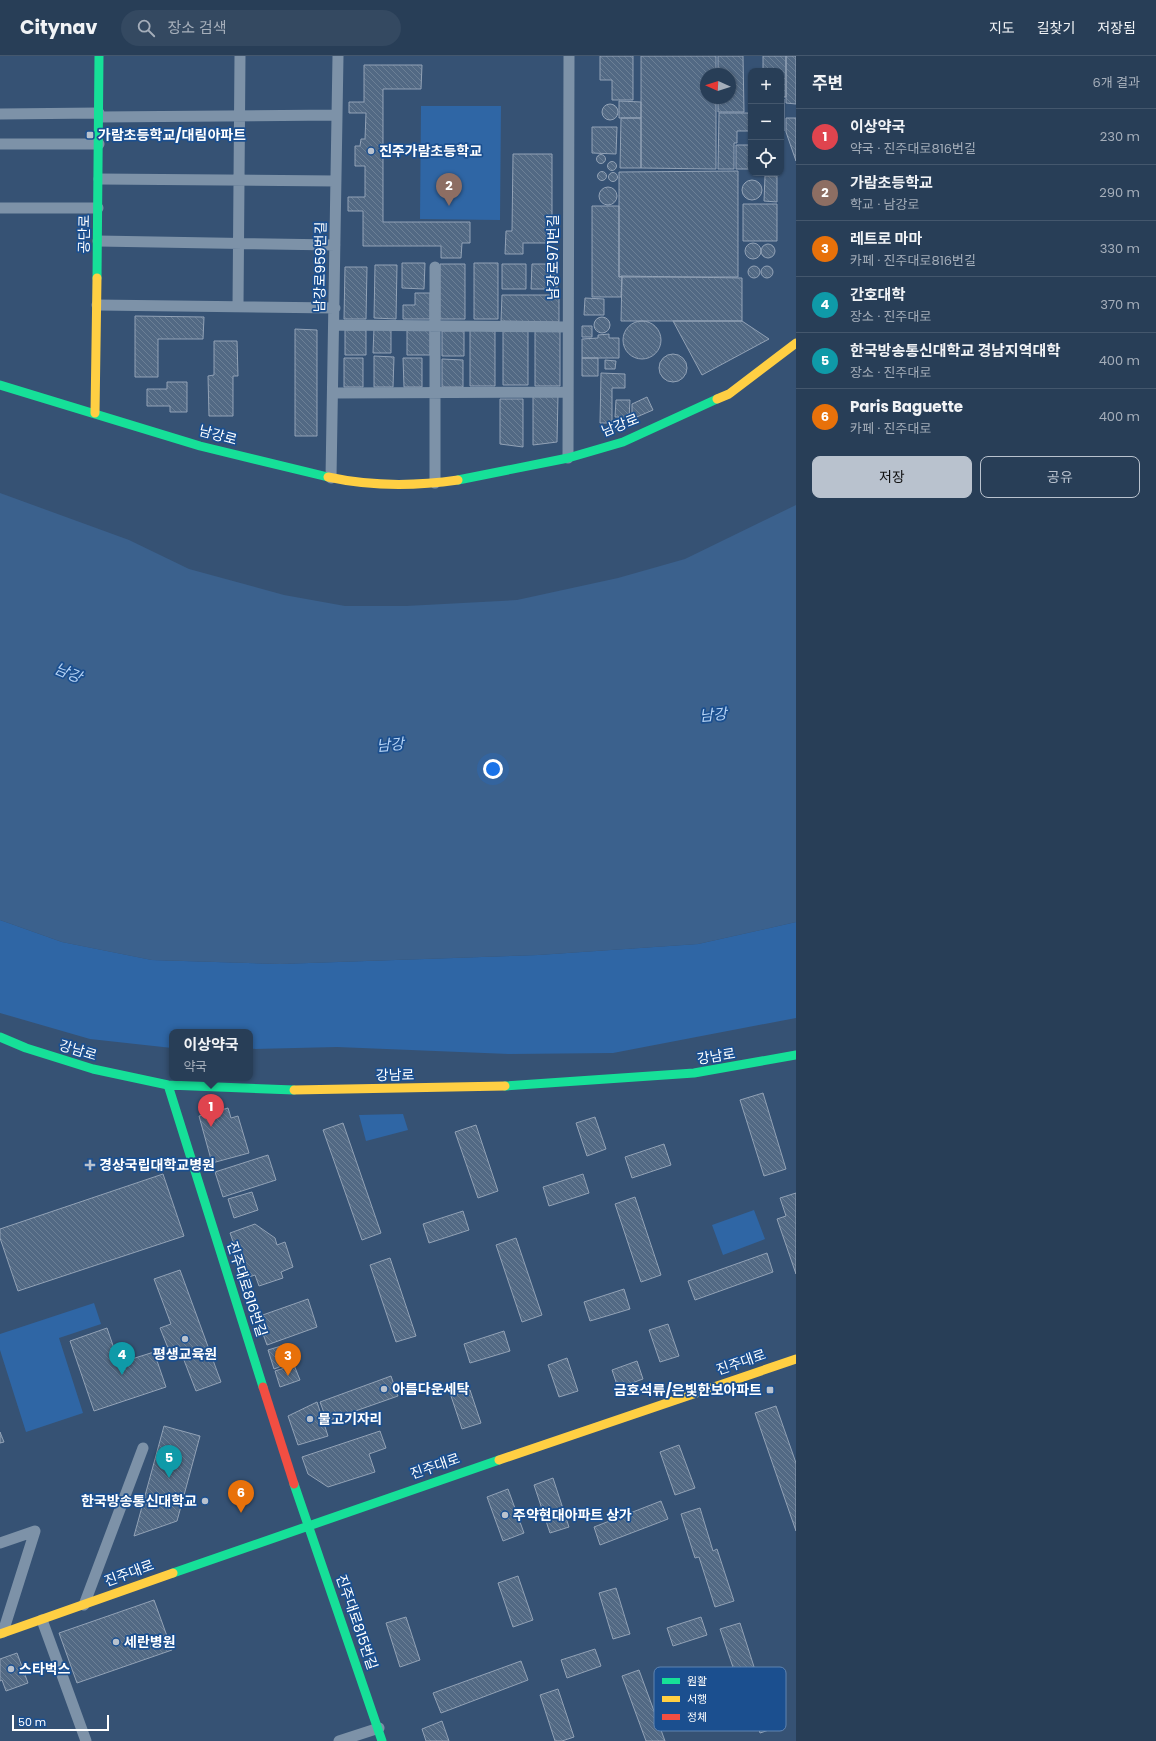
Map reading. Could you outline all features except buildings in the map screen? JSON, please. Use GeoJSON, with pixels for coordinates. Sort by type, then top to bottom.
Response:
{"type":"FeatureCollection","features":[{"type":"Feature","properties":{"kind":"street","name":"공단로"},"geometry":{"type":"LineString","coordinates":[[96,413],[99,56]]}},
{"type":"Feature","properties":{"kind":"street"},"geometry":{"type":"LineString","coordinates":[[238,307],[240,56]]}},
{"type":"Feature","properties":{"kind":"street","name":"남강로959번길"},"geometry":{"type":"LineString","coordinates":[[331,478],[338,56]]}},
{"type":"Feature","properties":{"kind":"street","name":"남강로971번길"},"geometry":{"type":"LineString","coordinates":[[568,458],[569,56]]}},
{"type":"Feature","properties":{"kind":"street"},"geometry":{"type":"LineString","coordinates":[[0,114],[239,116],[337,115]]}},
{"type":"Feature","properties":{"kind":"street"},"geometry":{"type":"LineString","coordinates":[[0,144],[99,144]]}},
{"type":"Feature","properties":{"kind":"street"},"geometry":{"type":"LineString","coordinates":[[98,179],[336,181]]}},
{"type":"Feature","properties":{"kind":"street"},"geometry":{"type":"LineString","coordinates":[[0,208],[98,208]]}},
{"type":"Feature","properties":{"kind":"street"},"geometry":{"type":"LineString","coordinates":[[98,241],[335,245]]}},
{"type":"Feature","properties":{"kind":"street"},"geometry":{"type":"LineString","coordinates":[[435,267],[435,483]]}},
{"type":"Feature","properties":{"kind":"street"},"geometry":{"type":"LineString","coordinates":[[97,304],[335,308]]}},
{"type":"Feature","properties":{"kind":"street"},"geometry":{"type":"LineString","coordinates":[[334,325],[568,328]]}},
{"type":"Feature","properties":{"kind":"street","name":"남강로"},"geometry":{"type":"LineString","coordinates":[[0,385],[96,413],[200,446],[331,478],[375,483],[435,483],[464,479],[568,458],[623,442],[729,394],[796,343]]}},
{"type":"Feature","properties":{"kind":"street"},"geometry":{"type":"LineString","coordinates":[[333,393],[568,392]]}},
{"type":"Feature","properties":{"kind":"street","name":"강남로"},"geometry":{"type":"LineString","coordinates":[[0,1037],[26,1048],[93,1069],[168,1085],[290,1090],[475,1088],[694,1074],[796,1055]]}},
{"type":"Feature","properties":{"kind":"street","name":"진주대로816번길"},"geometry":{"type":"LineString","coordinates":[[168,1085],[308,1526]]}},
{"type":"Feature","properties":{"kind":"street","name":"진주대로"},"geometry":{"type":"LineString","coordinates":[[2,1633],[308,1526],[796,1359]]}},
{"type":"Feature","properties":{"kind":"street","name":"진주대로"},"geometry":{"type":"LineString","coordinates":[[84,1605],[143,1448]]}},
{"type":"Feature","properties":{"kind":"street","name":"진주대로815번길"},"geometry":{"type":"LineString","coordinates":[[308,1526],[382,1741]]}},
{"type":"Feature","properties":{"kind":"street"},"geometry":{"type":"LineString","coordinates":[[0,1543],[34,1531],[2,1633]]}},
{"type":"Feature","properties":{"kind":"street"},"geometry":{"type":"LineString","coordinates":[[42,1620],[86,1741]]}},
{"type":"Feature","properties":{"kind":"street"},"geometry":{"type":"LineString","coordinates":[[339,1741],[378,1728]]}},
{"type":"Feature","properties":{"kind":"shaded area"},"geometry":{"type":"Polygon","coordinates":[[[421,106],[501,106],[500,220],[420,219],[421,106]]]}},
{"type":"Feature","properties":{"kind":"shaded area"},"geometry":{"type":"Polygon","coordinates":[[[0,920],[62,942],[152,960],[280,964],[538,955],[698,944],[796,922],[796,1018],[613,1053],[509,1054],[337,1047],[253,1049],[253,1029],[169,1029],[169,1048],[90,1039],[0,1013],[0,920]]]}},
{"type":"Feature","properties":{"kind":"shaded area"},"geometry":{"type":"Polygon","coordinates":[[[403,1114],[408,1130],[366,1141],[359,1115],[403,1114]]]}},
{"type":"Feature","properties":{"kind":"shaded area"},"geometry":{"type":"Polygon","coordinates":[[[754,1210],[765,1239],[723,1255],[712,1225],[754,1210]]]}},
{"type":"Feature","properties":{"kind":"shaded area"},"geometry":{"type":"Polygon","coordinates":[[[94,1303],[101,1324],[59,1338],[83,1413],[26,1432],[0,1350],[0,1334],[94,1303]]]}},
{"type":"Feature","properties":{"kind":"water","name":"남강"},"geometry":{"type":"Polygon","coordinates":[[[0,493],[129,540],[189,569],[284,595],[345,606],[406,606],[517,600],[618,578],[685,559],[796,505],[796,922],[698,944],[538,955],[280,964],[152,960],[62,942],[0,920],[0,493]]]}},
{"type":"Feature","properties":{"kind":"traffic: fast"},"geometry":{"type":"LineString","coordinates":[[97,278],[99,56]]}},
{"type":"Feature","properties":{"kind":"traffic: fast"},"geometry":{"type":"LineString","coordinates":[[0,385],[200,446],[328,477]]}},
{"type":"Feature","properties":{"kind":"traffic: fast"},"geometry":{"type":"LineString","coordinates":[[458,480],[568,458],[623,442],[717,399]]}},
{"type":"Feature","properties":{"kind":"traffic: fast"},"geometry":{"type":"LineString","coordinates":[[0,1037],[26,1048],[93,1069],[168,1085],[294,1090]]}},
{"type":"Feature","properties":{"kind":"traffic: fast"},"geometry":{"type":"LineString","coordinates":[[505,1086],[694,1073],[796,1055]]}},
{"type":"Feature","properties":{"kind":"traffic: fast"},"geometry":{"type":"LineString","coordinates":[[168,1085],[263,1387]]}},
{"type":"Feature","properties":{"kind":"traffic: fast"},"geometry":{"type":"LineString","coordinates":[[173,1573],[499,1460]]}},
{"type":"Feature","properties":{"kind":"traffic: fast"},"geometry":{"type":"LineString","coordinates":[[294,1484],[382,1741]]}},
{"type":"Feature","properties":{"kind":"traffic: slow"},"geometry":{"type":"LineString","coordinates":[[95,413],[97,278]]}},
{"type":"Feature","properties":{"kind":"traffic: slow"},"geometry":{"type":"LineString","coordinates":[[717,399],[729,394],[796,343]]}},
{"type":"Feature","properties":{"kind":"traffic: slow"},"geometry":{"type":"LineString","coordinates":[[328,477],[360,482],[393,484],[458,480]]}},
{"type":"Feature","properties":{"kind":"traffic: slow"},"geometry":{"type":"LineString","coordinates":[[294,1090],[505,1086]]}},
{"type":"Feature","properties":{"kind":"traffic: slow"},"geometry":{"type":"LineString","coordinates":[[499,1460],[796,1359]]}},
{"type":"Feature","properties":{"kind":"traffic: slow"},"geometry":{"type":"LineString","coordinates":[[0,1634],[173,1573]]}},
{"type":"Feature","properties":{"kind":"traffic: jam"},"geometry":{"type":"LineString","coordinates":[[263,1387],[294,1484]]}},
{"type":"Feature","properties":{"kind":"place","name":"가람초등학교/대림아파트"},"geometry":{"type":"Point","coordinates":[90,135]}},
{"type":"Feature","properties":{"kind":"place","name":"진주가람초등학교"},"geometry":{"type":"Point","coordinates":[371,151]}},
{"type":"Feature","properties":{"kind":"place","name":"가람초등학교"},"geometry":{"type":"Point","coordinates":[449,206]}},
{"type":"Feature","properties":{"kind":"place","name":"이상약국"},"geometry":{"type":"Point","coordinates":[211,1127]}},
{"type":"Feature","properties":{"kind":"place","name":"경상국립대학교병원"},"geometry":{"type":"Point","coordinates":[90,1165]}},
{"type":"Feature","properties":{"kind":"place","name":"평생교육원"},"geometry":{"type":"Point","coordinates":[185,1339]}},
{"type":"Feature","properties":{"kind":"place","name":"간호대학"},"geometry":{"type":"Point","coordinates":[122,1375]}},
{"type":"Feature","properties":{"kind":"place","name":"레트로 마마"},"geometry":{"type":"Point","coordinates":[288,1376]}},
{"type":"Feature","properties":{"kind":"place","name":"아름다운세탁"},"geometry":{"type":"Point","coordinates":[384,1389]}},
{"type":"Feature","properties":{"kind":"place","name":"금호석류/은빛한보아파트"},"geometry":{"type":"Point","coordinates":[770,1390]}},
{"type":"Feature","properties":{"kind":"place","name":"물고기자리"},"geometry":{"type":"Point","coordinates":[310,1419]}},
{"type":"Feature","properties":{"kind":"place","name":"한국방송통신대학교 경남지역대학"},"geometry":{"type":"Point","coordinates":[169,1478]}},
{"type":"Feature","properties":{"kind":"place","name":"한국방송통신대학교"},"geometry":{"type":"Point","coordinates":[205,1501]}},
{"type":"Feature","properties":{"kind":"place","name":"Paris Baguette"},"geometry":{"type":"Point","coordinates":[241,1513]}},
{"type":"Feature","properties":{"kind":"place","name":"주약현대아파트 상가"},"geometry":{"type":"Point","coordinates":[505,1515]}},
{"type":"Feature","properties":{"kind":"place","name":"세란병원"},"geometry":{"type":"Point","coordinates":[116,1642]}},
{"type":"Feature","properties":{"kind":"place","name":"스타벅스"},"geometry":{"type":"Point","coordinates":[11,1669]}}]}
